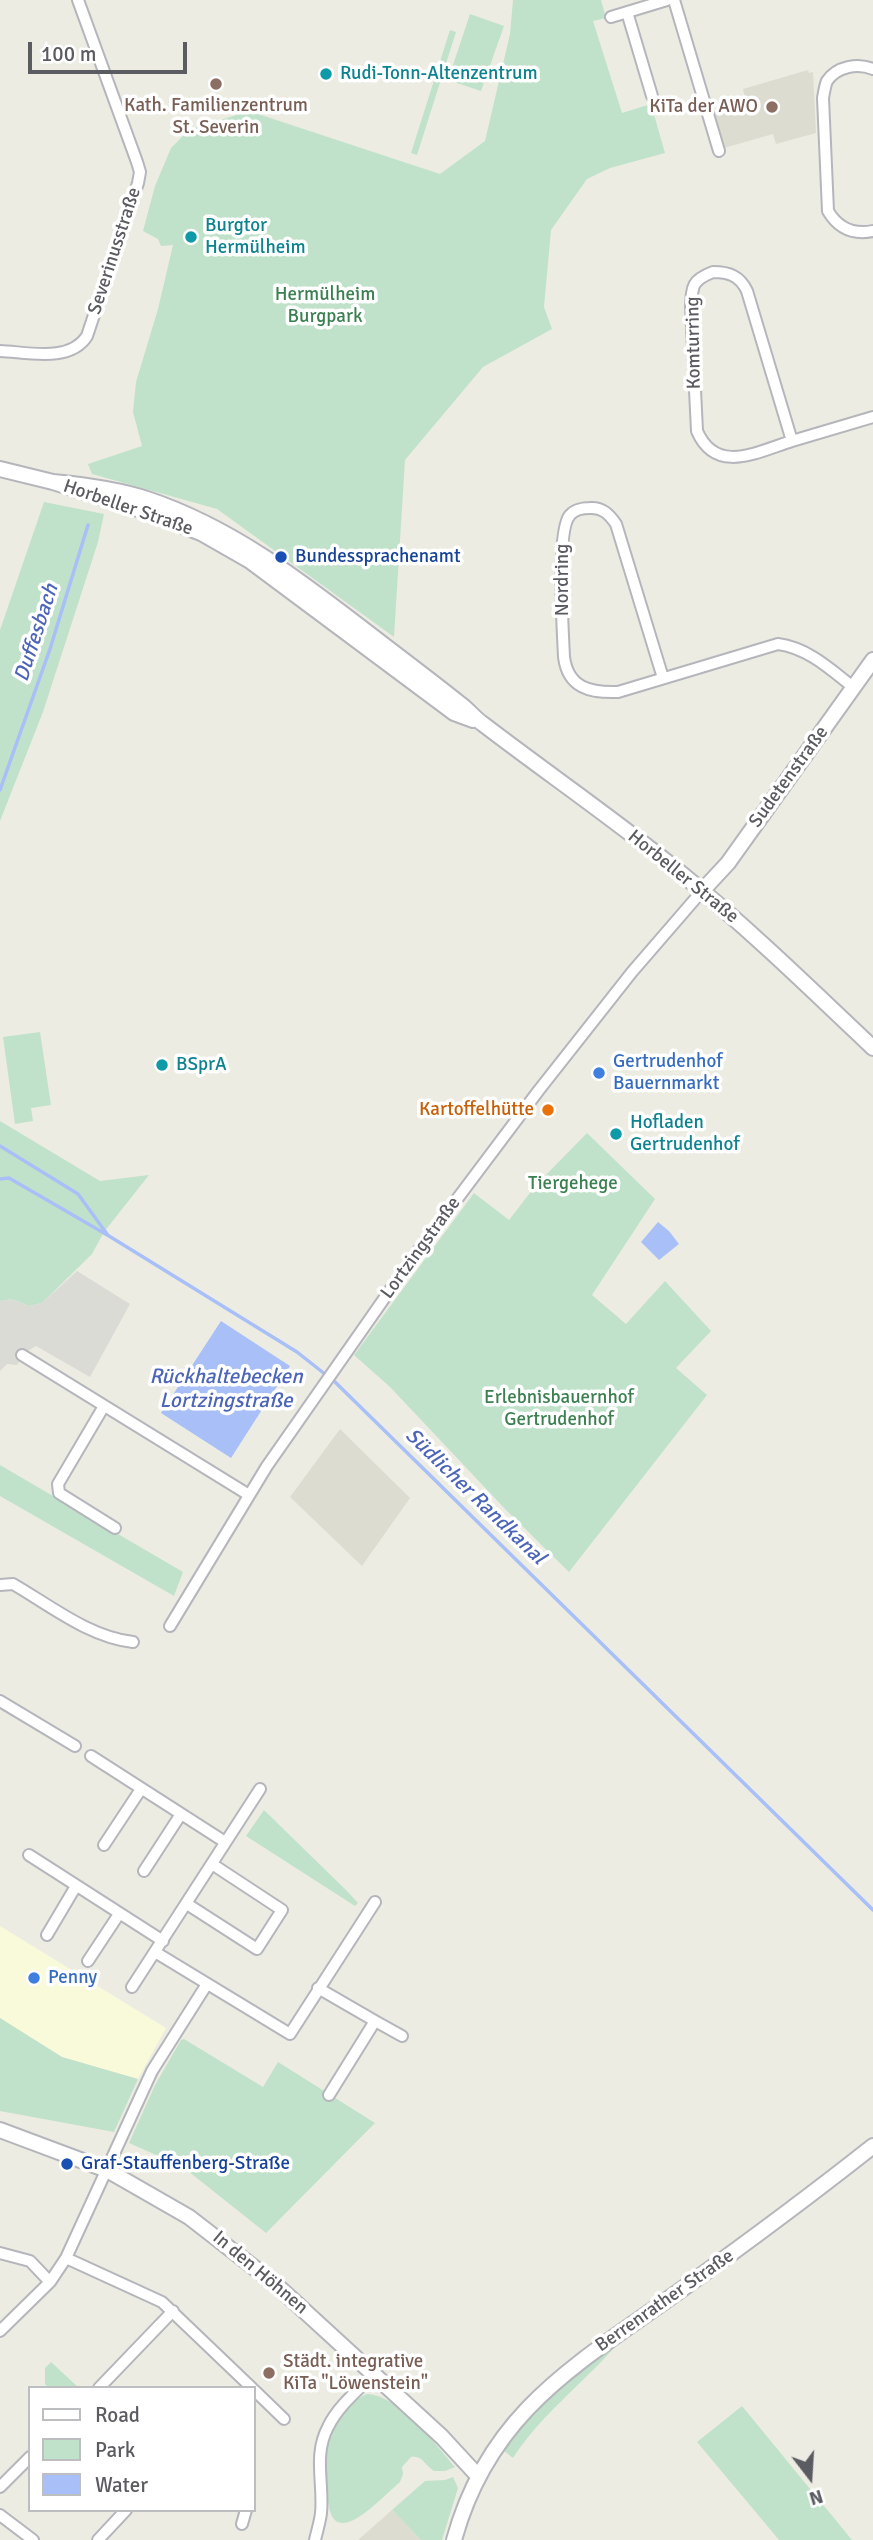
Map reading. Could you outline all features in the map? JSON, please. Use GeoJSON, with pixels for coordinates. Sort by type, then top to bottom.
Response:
{"type":"FeatureCollection","features":[{"type":"Feature","properties":{"kind":"street","name":"Severinusstraße"},"geometry":{"type":"LineString","coordinates":[[0,351],[59,353],[75,349],[82,344],[138,183],[140,172],[137,162],[78,0]]}},
{"type":"Feature","properties":{"kind":"street"},"geometry":{"type":"LineString","coordinates":[[611,16],[667,0]]}},
{"type":"Feature","properties":{"kind":"street"},"geometry":{"type":"LineString","coordinates":[[674,0],[719,151]]}},
{"type":"Feature","properties":{"kind":"street"},"geometry":{"type":"LineString","coordinates":[[626,12],[652,96]]}},
{"type":"Feature","properties":{"kind":"street"},"geometry":{"type":"LineString","coordinates":[[873,69],[857,65],[841,69],[827,81],[823,98],[828,211],[842,228],[854,232],[873,231]]}},
{"type":"Feature","properties":{"kind":"street","name":"Komturring"},"geometry":{"type":"LineString","coordinates":[[792,441],[743,283],[725,272],[713,272],[701,277],[692,289],[691,307],[694,409],[697,431],[707,450],[736,458],[873,417]]}},
{"type":"Feature","properties":{"kind":"street","name":"Horbeller Straße"},"geometry":{"type":"LineString","coordinates":[[0,469],[53,482],[96,487],[145,498],[232,536],[328,601],[460,703],[480,722],[586,798],[702,891],[790,968],[873,1048]]}},
{"type":"Feature","properties":{"kind":"street","name":"Nordring"},"geometry":{"type":"LineString","coordinates":[[663,678],[610,515],[598,508],[583,508],[570,514],[565,525],[562,551],[566,670],[572,680],[582,687],[601,692],[618,692],[778,645],[794,646],[853,687]]}},
{"type":"Feature","properties":{"kind":"street","name":"Sudetenstraße"},"geometry":{"type":"LineString","coordinates":[[702,891],[728,863],[873,660]]}},
{"type":"Feature","properties":{"kind":"street","name":"Lortzingstraße"},"geometry":{"type":"LineString","coordinates":[[170,1626],[249,1494],[410,1263],[539,1090],[632,972],[702,891]]}},
{"type":"Feature","properties":{"kind":"street"},"geometry":{"type":"LineString","coordinates":[[22,1355],[249,1494]]}},
{"type":"Feature","properties":{"kind":"street"},"geometry":{"type":"LineString","coordinates":[[104,1406],[58,1484],[58,1490],[115,1528]]}},
{"type":"Feature","properties":{"kind":"street"},"geometry":{"type":"LineString","coordinates":[[1,1581],[13,1584],[89,1629],[114,1640],[133,1642]]}},
{"type":"Feature","properties":{"kind":"street"},"geometry":{"type":"LineString","coordinates":[[0,1701],[75,1746]]}},
{"type":"Feature","properties":{"kind":"street"},"geometry":{"type":"LineString","coordinates":[[91,1756],[225,1842]]}},
{"type":"Feature","properties":{"kind":"street"},"geometry":{"type":"LineString","coordinates":[[104,1845],[141,1789]]}},
{"type":"Feature","properties":{"kind":"street"},"geometry":{"type":"LineString","coordinates":[[132,1987],[260,1789]]}},
{"type":"Feature","properties":{"kind":"street"},"geometry":{"type":"LineString","coordinates":[[144,1871],[181,1814]]}},
{"type":"Feature","properties":{"kind":"street"},"geometry":{"type":"LineString","coordinates":[[30,1855],[163,1941]]}},
{"type":"Feature","properties":{"kind":"street"},"geometry":{"type":"LineString","coordinates":[[187,1904],[257,1949],[282,1910],[212,1864]]}},
{"type":"Feature","properties":{"kind":"street"},"geometry":{"type":"LineString","coordinates":[[47,1935],[76,1886]]}},
{"type":"Feature","properties":{"kind":"street"},"geometry":{"type":"LineString","coordinates":[[155,1952],[290,2034],[375,1902]]}},
{"type":"Feature","properties":{"kind":"street"},"geometry":{"type":"LineString","coordinates":[[88,1961],[119,1914]]}},
{"type":"Feature","properties":{"kind":"street"},"geometry":{"type":"LineString","coordinates":[[0,2331],[50,2281],[66,2258],[152,2071],[207,1984]]}},
{"type":"Feature","properties":{"kind":"street"},"geometry":{"type":"LineString","coordinates":[[318,1988],[402,2036]]}},
{"type":"Feature","properties":{"kind":"street"},"geometry":{"type":"LineString","coordinates":[[329,2095],[375,2021]]}},
{"type":"Feature","properties":{"kind":"street","name":"In den Höhnen"},"geometry":{"type":"LineString","coordinates":[[0,2130],[48,2146],[107,2171],[165,2202],[220,2239],[274,2283],[374,2374],[442,2437],[478,2476]]}},
{"type":"Feature","properties":{"kind":"street","name":"Berrenrather Straße"},"geometry":{"type":"LineString","coordinates":[[454,2540],[462,2511],[478,2476],[511,2426],[550,2385],[578,2362],[751,2240],[873,2146]]}},
{"type":"Feature","properties":{"kind":"street"},"geometry":{"type":"LineString","coordinates":[[0,2253],[30,2261],[50,2281]]}},
{"type":"Feature","properties":{"kind":"street"},"geometry":{"type":"LineString","coordinates":[[66,2258],[162,2302],[248,2386]]}},
{"type":"Feature","properties":{"kind":"street"},"geometry":{"type":"LineString","coordinates":[[101,2386],[173,2311]]}},
{"type":"Feature","properties":{"kind":"street"},"geometry":{"type":"LineString","coordinates":[[315,2540],[321,2514],[321,2444],[338,2411],[374,2374]]}},
{"type":"Feature","properties":{"kind":"street"},"geometry":{"type":"LineString","coordinates":[[256,2393],[284,2419]]}},
{"type":"Feature","properties":{"kind":"street"},"geometry":{"type":"LineString","coordinates":[[0,2487],[28,2459]]}},
{"type":"Feature","properties":{"kind":"street"},"geometry":{"type":"LineString","coordinates":[[98,2540],[124,2512]]}},
{"type":"Feature","properties":{"kind":"street"},"geometry":{"type":"LineString","coordinates":[[242,2524],[245,2512]]}},
{"type":"Feature","properties":{"kind":"street"},"geometry":{"type":"LineString","coordinates":[[0,2515],[33,2540]]}},
{"type":"Feature","properties":{"kind":"shaded area","name":"KiTa der AWO"},"geometry":{"type":"Polygon","coordinates":[[[808,70],[809,73],[813,72],[816,133],[776,144],[773,134],[724,148],[714,112],[746,102],[743,89],[808,70]]]}},
{"type":"Feature","properties":{"kind":"shaded area"},"geometry":{"type":"Polygon","coordinates":[[[77,1271],[130,1304],[90,1377],[36,1346],[26,1352],[17,1365],[7,1364],[0,1371],[0,1301],[12,1299],[29,1306],[42,1303],[77,1271]]]}},
{"type":"Feature","properties":{"kind":"shaded area"},"geometry":{"type":"Polygon","coordinates":[[[340,1429],[410,1498],[362,1566],[290,1497],[340,1429]]]}},
{"type":"Feature","properties":{"kind":"shaded area"},"geometry":{"type":"Polygon","coordinates":[[[0,1926],[166,2028],[138,2079],[62,2057],[0,2018],[0,1926]]]}},
{"type":"Feature","properties":{"kind":"shaded area"},"geometry":{"type":"Polygon","coordinates":[[[392,2510],[421,2540],[358,2540],[392,2510]]]}},
{"type":"Feature","properties":{"kind":"green space","name":"Hermülheim Burgpark"},"geometry":{"type":"Polygon","coordinates":[[[513,0],[601,0],[606,18],[593,21],[622,113],[651,104],[665,153],[610,168],[587,179],[551,230],[544,307],[552,329],[483,367],[405,460],[394,637],[217,509],[92,474],[88,464],[142,446],[133,412],[136,382],[158,309],[173,245],[161,246],[158,239],[143,231],[155,186],[171,148],[189,130],[249,111],[440,174],[485,141],[510,34],[513,0]]]}},
{"type":"Feature","properties":{"kind":"green space"},"geometry":{"type":"Polygon","coordinates":[[[470,14],[504,26],[481,91],[448,80],[470,14]]]}},
{"type":"Feature","properties":{"kind":"green space"},"geometry":{"type":"Polygon","coordinates":[[[450,30],[456,32],[417,155],[411,153],[450,30]]]}},
{"type":"Feature","properties":{"kind":"green space"},"geometry":{"type":"Polygon","coordinates":[[[44,502],[104,514],[98,542],[43,712],[0,821],[0,630],[44,502]]]}},
{"type":"Feature","properties":{"kind":"green space"},"geometry":{"type":"Polygon","coordinates":[[[40,1032],[51,1105],[31,1108],[33,1121],[15,1124],[3,1037],[40,1032]]]}},
{"type":"Feature","properties":{"kind":"green space"},"geometry":{"type":"Polygon","coordinates":[[[0,1121],[100,1181],[149,1175],[104,1232],[92,1254],[42,1303],[29,1306],[12,1299],[0,1301],[0,1121]]]}},
{"type":"Feature","properties":{"kind":"green space","name":"Erlebnisbauernhof Gertrudenhof"},"geometry":{"type":"Polygon","coordinates":[[[587,1133],[655,1199],[592,1295],[626,1324],[665,1281],[711,1331],[676,1368],[707,1395],[569,1572],[507,1511],[390,1387],[354,1355],[474,1193],[509,1220],[536,1185],[587,1133]]]}},
{"type":"Feature","properties":{"kind":"green space"},"geometry":{"type":"Polygon","coordinates":[[[0,1465],[183,1572],[174,1596],[0,1496],[0,1465]]]}},
{"type":"Feature","properties":{"kind":"green space"},"geometry":{"type":"Polygon","coordinates":[[[264,1810],[348,1892],[358,1903],[355,1906],[246,1836],[264,1810]]]}},
{"type":"Feature","properties":{"kind":"green space"},"geometry":{"type":"Polygon","coordinates":[[[0,2018],[62,2057],[138,2079],[114,2132],[0,2111],[0,2018]]]}},
{"type":"Feature","properties":{"kind":"green space"},"geometry":{"type":"Polygon","coordinates":[[[184,2039],[263,2087],[278,2062],[375,2123],[266,2233],[183,2167],[129,2143],[155,2085],[184,2039]]]}},
{"type":"Feature","properties":{"kind":"green space"},"geometry":{"type":"Polygon","coordinates":[[[613,2344],[615,2347],[549,2414],[513,2458],[504,2451],[541,2407],[613,2344]]]}},
{"type":"Feature","properties":{"kind":"green space"},"geometry":{"type":"Polygon","coordinates":[[[51,2362],[77,2386],[47,2386],[45,2368],[51,2362]]]}},
{"type":"Feature","properties":{"kind":"green space"},"geometry":{"type":"Polygon","coordinates":[[[367,2394],[379,2396],[404,2411],[455,2467],[434,2471],[421,2459],[411,2457],[402,2467],[400,2482],[365,2513],[350,2522],[341,2523],[334,2519],[329,2508],[326,2455],[331,2438],[346,2411],[367,2394]]]}},
{"type":"Feature","properties":{"kind":"green space"},"geometry":{"type":"Polygon","coordinates":[[[742,2406],[852,2540],[779,2540],[697,2442],[742,2406]]]}},
{"type":"Feature","properties":{"kind":"green space"},"geometry":{"type":"Polygon","coordinates":[[[453,2477],[458,2488],[442,2540],[421,2540],[392,2510],[425,2481],[453,2477]]]}},
{"type":"Feature","properties":{"kind":"water"},"geometry":{"type":"Polygon","coordinates":[[[658,1222],[679,1244],[659,1260],[641,1242],[658,1222]]]}},
{"type":"Feature","properties":{"kind":"water","name":"Rückhaltebecken Lortzingstraße"},"geometry":{"type":"Polygon","coordinates":[[[221,1321],[290,1366],[231,1458],[161,1413],[221,1321]]]}},
{"type":"Feature","properties":{"kind":"waterway","name":"Duffesbach"},"geometry":{"type":"LineString","coordinates":[[0,790],[50,649],[88,525]]}},
{"type":"Feature","properties":{"kind":"waterway"},"geometry":{"type":"LineString","coordinates":[[0,1146],[78,1194],[107,1234]]}},
{"type":"Feature","properties":{"kind":"waterway","name":"Südlicher Randkanal"},"geometry":{"type":"LineString","coordinates":[[0,1179],[9,1178],[109,1236],[297,1352],[335,1382],[873,1910]]}},
{"type":"Feature","properties":{"kind":"place","name":"Rudi-Tonn-Altenzentrum"},"geometry":{"type":"Point","coordinates":[326,74]}},
{"type":"Feature","properties":{"kind":"place","name":"Kath. Familienzentrum St. Severin"},"geometry":{"type":"Point","coordinates":[216,84]}},
{"type":"Feature","properties":{"kind":"place","name":"KiTa der AWO"},"geometry":{"type":"Point","coordinates":[772,107]}},
{"type":"Feature","properties":{"kind":"place","name":"Burgtor Hermülheim"},"geometry":{"type":"Point","coordinates":[191,237]}},
{"type":"Feature","properties":{"kind":"place","name":"Bundessprachenamt"},"geometry":{"type":"Point","coordinates":[281,557]}},
{"type":"Feature","properties":{"kind":"place","name":"BSprA"},"geometry":{"type":"Point","coordinates":[162,1065]}},
{"type":"Feature","properties":{"kind":"place","name":"Gertrudenhof Bauernmarkt"},"geometry":{"type":"Point","coordinates":[599,1073]}},
{"type":"Feature","properties":{"kind":"place","name":"Kartoffelhütte"},"geometry":{"type":"Point","coordinates":[548,1110]}},
{"type":"Feature","properties":{"kind":"place","name":"Hofladen Gertrudenhof"},"geometry":{"type":"Point","coordinates":[616,1134]}},
{"type":"Feature","properties":{"kind":"place","name":"Penny"},"geometry":{"type":"Point","coordinates":[34,1978]}},
{"type":"Feature","properties":{"kind":"place","name":"Graf-Stauffenberg-Straße"},"geometry":{"type":"Point","coordinates":[67,2164]}},
{"type":"Feature","properties":{"kind":"place","name":"Städt. integrative KiTa \"Löwenstein\""},"geometry":{"type":"Point","coordinates":[269,2373]}},
{"type":"Feature","properties":{"kind":"park label","name":"Tiergehege"},"geometry":{"type":"Point","coordinates":[573,1184]}}]}
